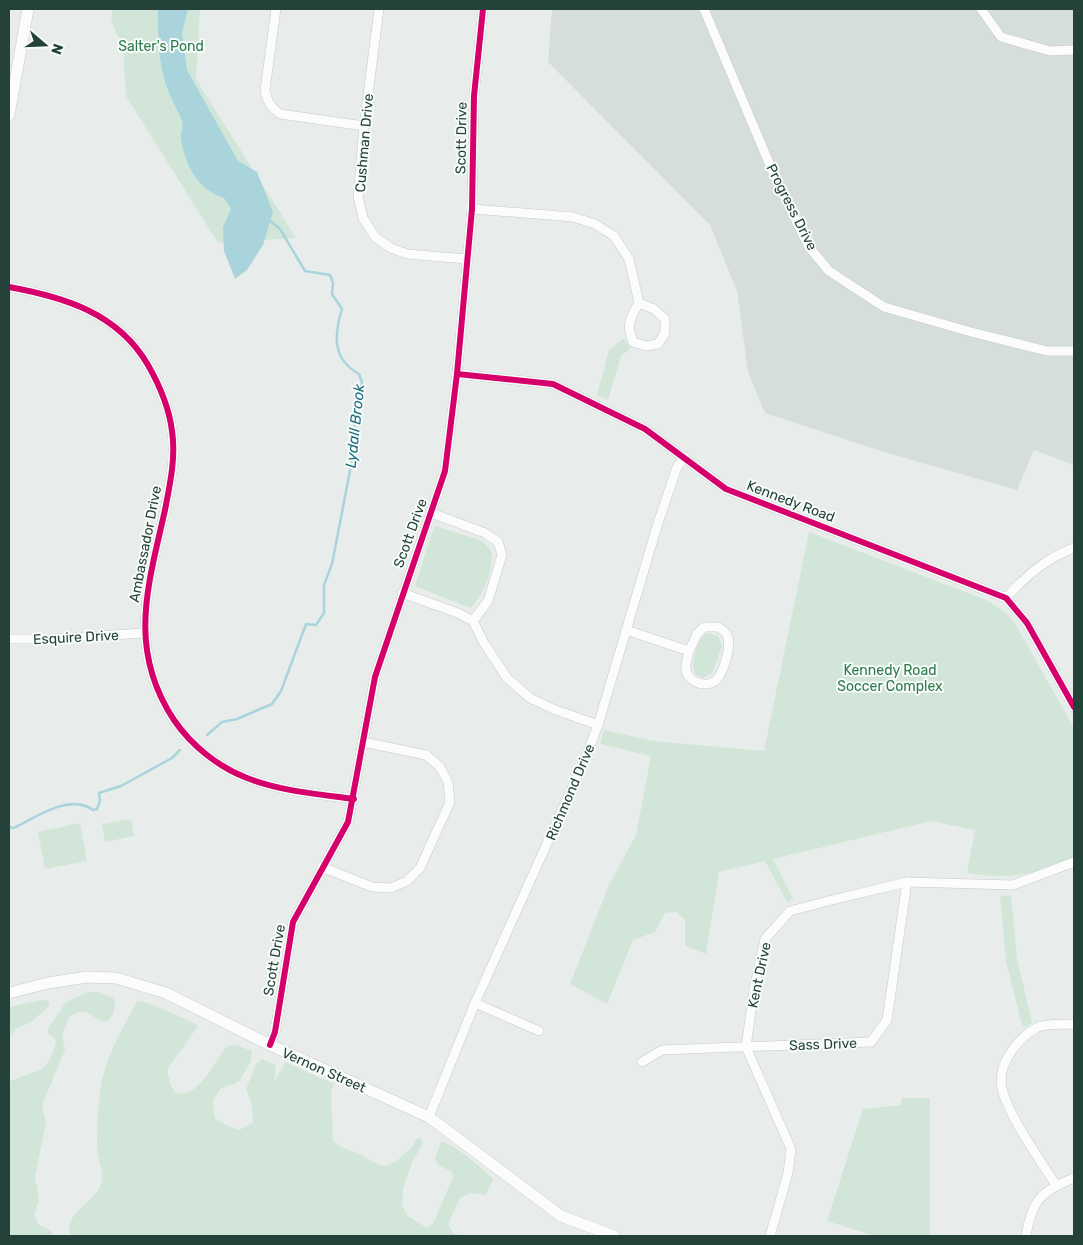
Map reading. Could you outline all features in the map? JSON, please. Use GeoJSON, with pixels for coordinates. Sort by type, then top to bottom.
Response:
{"type":"FeatureCollection","features":[{"type":"Feature","properties":{"kind":"street"},"geometry":{"type":"LineString","coordinates":[[9,115],[28,9]]}},
{"type":"Feature","properties":{"kind":"street"},"geometry":{"type":"LineString","coordinates":[[276,9],[265,90],[266,99],[271,107],[280,114],[364,126]]}},
{"type":"Feature","properties":{"kind":"street","name":"Cushman Drive"},"geometry":{"type":"LineString","coordinates":[[379,9],[364,126],[358,197],[363,218],[375,237],[391,248],[407,254],[468,259]]}},
{"type":"Feature","properties":{"kind":"street","name":"Scott Drive"},"geometry":{"type":"LineString","coordinates":[[270,1045],[275,1032],[293,922],[348,822],[354,799],[375,677],[445,471],[468,259],[472,209],[474,96],[483,9]]}},
{"type":"Feature","properties":{"kind":"street","name":"Progress Drive"},"geometry":{"type":"LineString","coordinates":[[704,9],[778,182],[809,247],[830,271],[884,307],[1047,351],[1074,351]]}},
{"type":"Feature","properties":{"kind":"street"},"geometry":{"type":"LineString","coordinates":[[981,9],[1001,37],[1050,51],[1074,50]]}},
{"type":"Feature","properties":{"kind":"street"},"geometry":{"type":"LineString","coordinates":[[472,209],[573,217],[595,224],[614,236],[629,259],[639,303],[629,318],[628,331],[633,342],[646,346],[658,344],[665,333],[665,320],[654,309],[639,303]]}},
{"type":"Feature","properties":{"kind":"street","name":"Ambassador Drive"},"geometry":{"type":"LineString","coordinates":[[9,287],[45,293],[73,302],[96,313],[127,336],[143,356],[161,386],[169,413],[173,454],[169,487],[147,600],[144,633],[153,676],[164,705],[181,730],[202,751],[226,768],[246,778],[276,787],[354,799]]}},
{"type":"Feature","properties":{"kind":"street","name":"Kennedy Road"},"geometry":{"type":"LineString","coordinates":[[457,374],[553,384],[645,429],[702,474],[726,489],[1006,598],[1027,623],[1074,707]]}},
{"type":"Feature","properties":{"kind":"street","name":"Richmond Drive"},"geometry":{"type":"LineString","coordinates":[[430,1117],[475,1003],[567,800],[598,725],[677,467],[684,458]]}},
{"type":"Feature","properties":{"kind":"street"},"geometry":{"type":"LineString","coordinates":[[431,513],[485,533],[498,542],[502,555],[488,601],[473,621]]}},
{"type":"Feature","properties":{"kind":"street"},"geometry":{"type":"LineString","coordinates":[[1006,598],[1042,563],[1058,553],[1074,548]]}},
{"type":"Feature","properties":{"kind":"street"},"geometry":{"type":"LineString","coordinates":[[402,594],[458,613],[473,621],[484,643],[507,678],[530,698],[553,709],[598,725]]}},
{"type":"Feature","properties":{"kind":"street"},"geometry":{"type":"LineString","coordinates":[[704,627],[718,627],[728,636],[729,642],[724,664],[717,679],[710,684],[698,683],[688,676],[686,669],[688,651],[697,634],[704,627]]}},
{"type":"Feature","properties":{"kind":"street"},"geometry":{"type":"LineString","coordinates":[[626,630],[688,651]]}},
{"type":"Feature","properties":{"kind":"street","name":"Esquire Drive"},"geometry":{"type":"LineString","coordinates":[[9,639],[54,639],[144,633]]}},
{"type":"Feature","properties":{"kind":"street"},"geometry":{"type":"LineString","coordinates":[[322,867],[372,887],[391,888],[407,881],[420,868],[450,802],[448,782],[440,767],[426,755],[363,742]]}},
{"type":"Feature","properties":{"kind":"street","name":"Kent Drive"},"geometry":{"type":"LineString","coordinates":[[746,1047],[754,990],[765,939],[790,911],[907,882],[1013,885],[1074,862]]}},
{"type":"Feature","properties":{"kind":"street","name":"Sass Drive"},"geometry":{"type":"LineString","coordinates":[[642,1062],[662,1050],[870,1042],[888,1020],[907,882]]}},
{"type":"Feature","properties":{"kind":"street","name":"Vernon Street"},"geometry":{"type":"LineString","coordinates":[[9,994],[68,979],[116,978],[166,993],[270,1045],[430,1117],[561,1216],[614,1236]]}},
{"type":"Feature","properties":{"kind":"street"},"geometry":{"type":"LineString","coordinates":[[475,1003],[539,1031]]}},
{"type":"Feature","properties":{"kind":"street"},"geometry":{"type":"LineString","coordinates":[[1056,1185],[1017,1124],[1002,1088],[1006,1061],[1016,1045],[1037,1028],[1074,1024]]}},
{"type":"Feature","properties":{"kind":"street"},"geometry":{"type":"LineString","coordinates":[[746,1047],[791,1149],[788,1173],[770,1236]]}},
{"type":"Feature","properties":{"kind":"street"},"geometry":{"type":"LineString","coordinates":[[1026,1236],[1028,1221],[1039,1198],[1056,1185],[1074,1178]]}},
{"type":"Feature","properties":{"kind":"shaded area"},"geometry":{"type":"Polygon","coordinates":[[[552,9],[1074,9],[1074,465],[1034,450],[1017,490],[884,452],[765,413],[748,372],[737,291],[710,225],[548,62],[552,9]]]}},
{"type":"Feature","properties":{"kind":"green space","name":"Salter's Pond"},"geometry":{"type":"Polygon","coordinates":[[[113,9],[200,9],[196,79],[296,238],[218,243],[126,96],[123,48],[111,20],[113,9]]]}},
{"type":"Feature","properties":{"kind":"green space"},"geometry":{"type":"Polygon","coordinates":[[[623,339],[631,348],[621,356],[608,400],[597,395],[609,350],[623,339]]]}},
{"type":"Feature","properties":{"kind":"green space"},"geometry":{"type":"Polygon","coordinates":[[[436,526],[482,541],[491,550],[490,573],[479,597],[470,608],[415,586],[433,530],[436,526]]]}},
{"type":"Feature","properties":{"kind":"green space","name":"Kennedy Road Soccer Complex"},"geometry":{"type":"Polygon","coordinates":[[[809,532],[986,600],[1001,609],[1013,620],[1074,728],[1074,857],[1048,868],[1022,874],[995,876],[967,873],[975,830],[931,821],[773,859],[793,899],[787,902],[765,861],[719,872],[706,954],[685,946],[685,920],[676,912],[665,913],[655,932],[633,940],[607,1004],[570,984],[609,885],[636,835],[651,756],[600,744],[604,730],[653,741],[764,751],[809,532]]]}},
{"type":"Feature","properties":{"kind":"green space"},"geometry":{"type":"Polygon","coordinates":[[[707,633],[718,636],[722,646],[712,673],[703,678],[696,675],[693,665],[697,646],[707,633]]]}},
{"type":"Feature","properties":{"kind":"green space"},"geometry":{"type":"Polygon","coordinates":[[[131,819],[134,836],[105,842],[102,824],[131,819]]]}},
{"type":"Feature","properties":{"kind":"green space"},"geometry":{"type":"Polygon","coordinates":[[[80,823],[87,861],[45,869],[38,832],[80,823]]]}},
{"type":"Feature","properties":{"kind":"green space"},"geometry":{"type":"Polygon","coordinates":[[[1011,895],[1017,958],[1032,1023],[1023,1028],[1006,961],[1000,896],[1011,895]]]}},
{"type":"Feature","properties":{"kind":"green space"},"geometry":{"type":"Polygon","coordinates":[[[88,992],[99,992],[113,998],[115,1007],[113,1013],[108,1021],[103,1022],[84,1012],[70,1016],[62,1035],[65,1050],[42,1105],[46,1123],[35,1176],[39,1200],[34,1215],[39,1225],[51,1230],[53,1236],[9,1236],[9,1082],[44,1068],[52,1055],[56,1043],[55,1039],[48,1033],[48,1029],[66,1002],[88,992]]]}},
{"type":"Feature","properties":{"kind":"green space"},"geometry":{"type":"Polygon","coordinates":[[[42,1000],[49,1001],[49,1006],[30,1023],[18,1027],[9,1037],[9,1007],[42,1000]]]}},
{"type":"Feature","properties":{"kind":"green space"},"geometry":{"type":"Polygon","coordinates":[[[141,1001],[171,1012],[198,1026],[167,1070],[171,1086],[176,1093],[192,1090],[199,1084],[227,1046],[236,1045],[252,1051],[251,1061],[240,1080],[221,1088],[213,1102],[215,1118],[226,1125],[239,1130],[253,1123],[252,1105],[246,1089],[256,1064],[262,1059],[276,1065],[274,1083],[285,1062],[334,1084],[331,1091],[333,1140],[341,1147],[385,1166],[397,1161],[412,1146],[415,1140],[421,1138],[423,1144],[413,1160],[403,1189],[402,1205],[408,1216],[427,1228],[433,1224],[453,1177],[451,1171],[438,1165],[435,1158],[441,1142],[460,1151],[493,1179],[486,1195],[471,1193],[460,1198],[448,1224],[454,1234],[481,1236],[70,1236],[69,1227],[71,1220],[97,1192],[101,1184],[102,1174],[97,1148],[97,1122],[101,1086],[106,1065],[126,1021],[137,1002],[141,1001]]]}},
{"type":"Feature","properties":{"kind":"green space"},"geometry":{"type":"Polygon","coordinates":[[[902,1098],[930,1098],[930,1236],[875,1236],[827,1221],[863,1109],[901,1105],[902,1098]]]}},
{"type":"Feature","properties":{"kind":"water","name":"Salter's Pond"},"geometry":{"type":"Polygon","coordinates":[[[158,9],[188,9],[182,33],[187,70],[238,161],[257,172],[273,212],[263,245],[247,270],[235,279],[224,251],[223,227],[231,209],[224,198],[200,183],[186,159],[181,140],[182,121],[165,83],[163,73],[158,9]]]}},
{"type":"Feature","properties":{"kind":"waterway","name":"Lydall Brook"},"geometry":{"type":"LineString","coordinates":[[207,735],[222,722],[237,719],[272,704],[281,691],[306,624],[316,625],[324,613],[324,585],[332,564],[354,450],[355,409],[362,382],[359,374],[344,361],[337,346],[337,328],[342,309],[332,294],[333,283],[330,275],[305,271],[280,229],[270,221]]}},
{"type":"Feature","properties":{"kind":"waterway","name":"Lydall Brook"},"geometry":{"type":"LineString","coordinates":[[9,827],[14,828],[53,808],[64,805],[84,805],[93,810],[97,809],[100,801],[99,793],[121,786],[172,758],[180,750]]}},
{"type":"Feature","properties":{"kind":"cycle path"},"geometry":{"type":"LineString","coordinates":[[270,1045],[275,1032],[293,922],[348,822],[375,677],[445,471],[457,374],[472,209],[474,96],[483,9]]}},
{"type":"Feature","properties":{"kind":"cycle path"},"geometry":{"type":"LineString","coordinates":[[9,287],[69,302],[105,320],[136,347],[148,365],[163,397],[172,431],[173,461],[148,591],[146,642],[150,668],[159,694],[174,720],[188,738],[206,754],[226,768],[247,778],[286,789],[354,799]]}},
{"type":"Feature","properties":{"kind":"cycle path"},"geometry":{"type":"LineString","coordinates":[[457,374],[553,384],[645,429],[726,489],[1006,598],[1027,623],[1074,707]]}}]}
